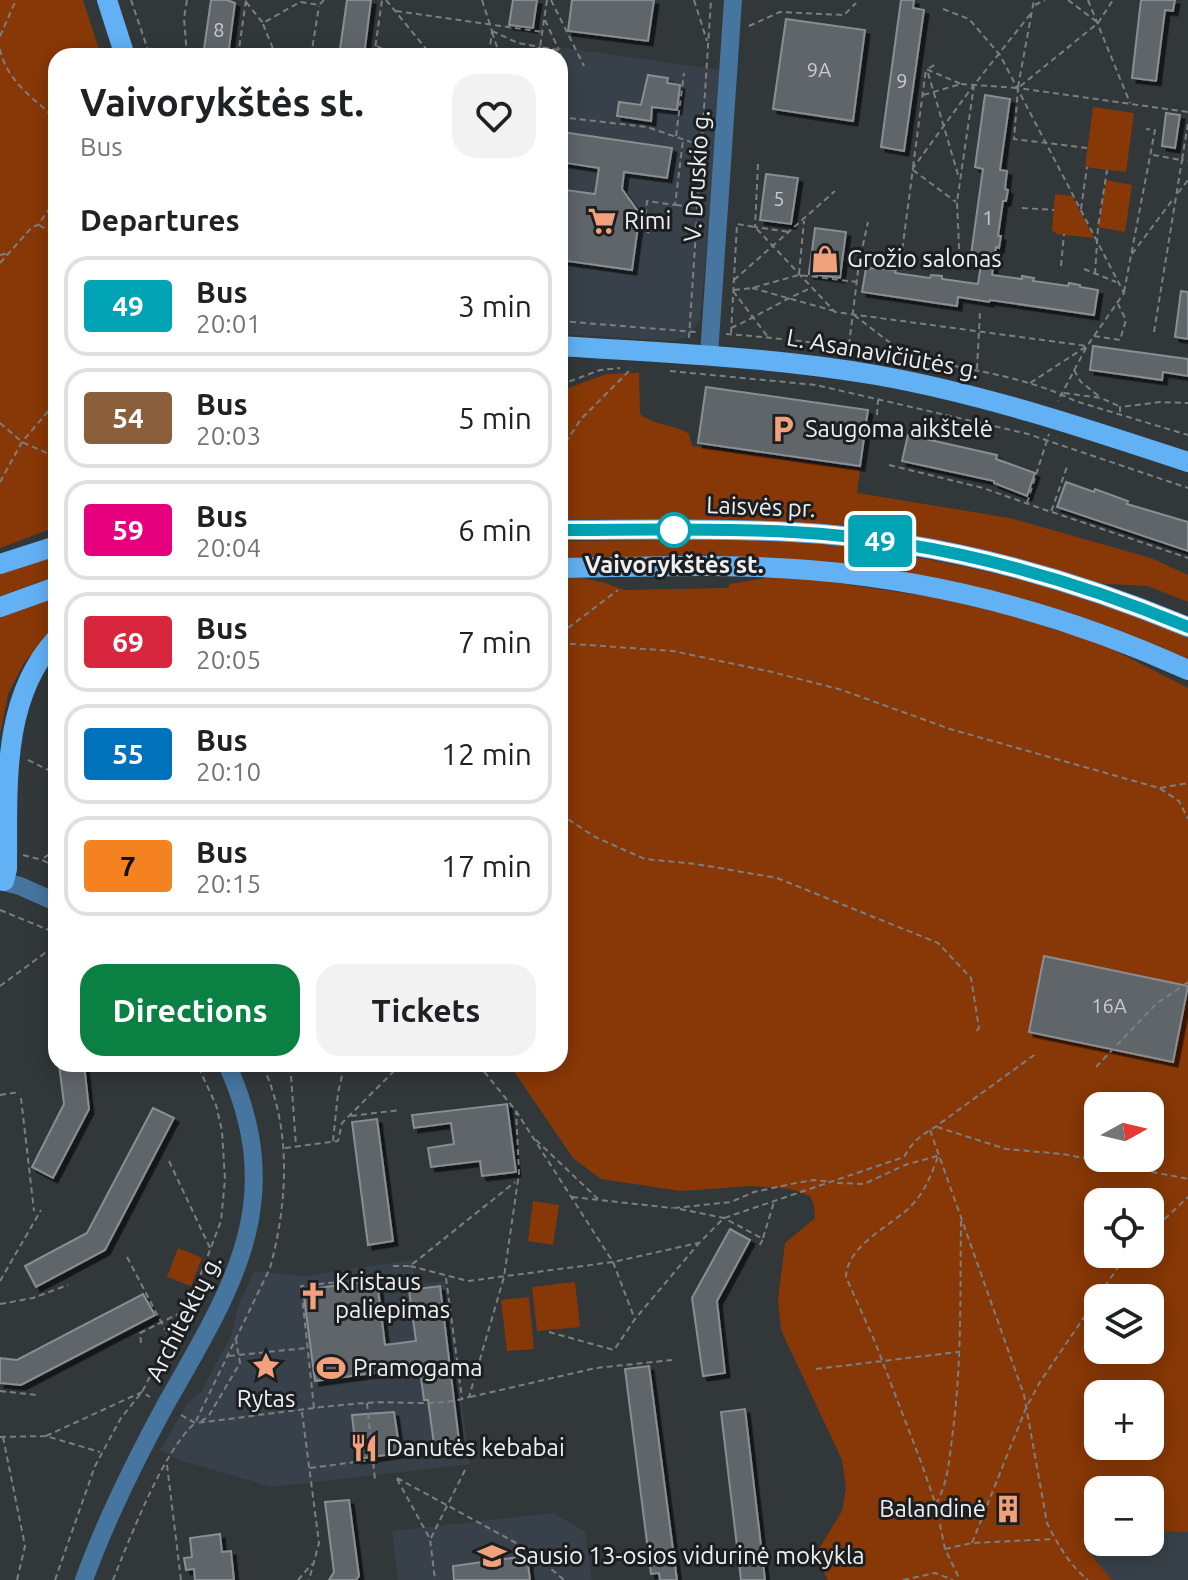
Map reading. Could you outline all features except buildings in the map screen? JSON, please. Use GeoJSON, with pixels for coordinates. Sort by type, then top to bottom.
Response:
{"type":"FeatureCollection","features":[{"type":"Feature","properties":{"kind":"main road"},"geometry":{"type":"LineString","coordinates":[[107,0],[122,48]]}},
{"type":"Feature","properties":{"kind":"main road","name":"L. Asanavičiūtės g."},"geometry":{"type":"LineString","coordinates":[[568,346],[788,362],[878,376],[988,399],[1188,462]]}},
{"type":"Feature","properties":{"kind":"main road","name":"Laisvės pr."},"geometry":{"type":"LineString","coordinates":[[568,530],[794,532],[916,546],[1018,569],[1188,627]]}},
{"type":"Feature","properties":{"kind":"main road"},"geometry":{"type":"LineString","coordinates":[[0,564],[48,549]]}},
{"type":"Feature","properties":{"kind":"main road"},"geometry":{"type":"LineString","coordinates":[[568,568],[761,567],[861,576],[940,589],[1024,609],[1130,644],[1188,670]]}},
{"type":"Feature","properties":{"kind":"main road"},"geometry":{"type":"LineString","coordinates":[[0,607],[48,590]]}},
{"type":"Feature","properties":{"kind":"main road"},"geometry":{"type":"LineString","coordinates":[[2,881],[7,869],[7,735],[15,701],[27,673],[48,648]]}},
{"type":"Feature","properties":{"kind":"street","name":"V. Druskio g."},"geometry":{"type":"LineString","coordinates":[[709,355],[733,0]]}},
{"type":"Feature","properties":{"kind":"street"},"geometry":{"type":"LineString","coordinates":[[2,881],[48,899]]}},
{"type":"Feature","properties":{"kind":"street","name":"Architektų g."},"geometry":{"type":"LineString","coordinates":[[84,1580],[118,1498],[221,1306],[245,1248],[253,1196],[252,1156],[242,1096],[231,1072]]}},
{"type":"Feature","properties":{"kind":"path"},"geometry":{"type":"LineString","coordinates":[[0,36],[16,0]]}},
{"type":"Feature","properties":{"kind":"path"},"geometry":{"type":"LineString","coordinates":[[131,0],[147,48]]}},
{"type":"Feature","properties":{"kind":"path"},"geometry":{"type":"LineString","coordinates":[[186,48],[184,18],[187,0]]}},
{"type":"Feature","properties":{"kind":"path"},"geometry":{"type":"LineString","coordinates":[[312,48],[319,5],[324,0]]}},
{"type":"Feature","properties":{"kind":"path"},"geometry":{"type":"LineString","coordinates":[[384,0],[426,48]]}},
{"type":"Feature","properties":{"kind":"path"},"geometry":{"type":"LineString","coordinates":[[380,48],[376,46],[384,0]]}},
{"type":"Feature","properties":{"kind":"path"},"geometry":{"type":"LineString","coordinates":[[482,0],[497,48]]}},
{"type":"Feature","properties":{"kind":"path"},"geometry":{"type":"LineString","coordinates":[[540,47],[549,0]]}},
{"type":"Feature","properties":{"kind":"path"},"geometry":{"type":"LineString","coordinates":[[549,0],[584,66]]}},
{"type":"Feature","properties":{"kind":"path"},"geometry":{"type":"LineString","coordinates":[[694,0],[709,46]]}},
{"type":"Feature","properties":{"kind":"path"},"geometry":{"type":"LineString","coordinates":[[568,322],[689,331],[711,0]]}},
{"type":"Feature","properties":{"kind":"path"},"geometry":{"type":"LineString","coordinates":[[1034,0],[1018,88],[1014,139],[1087,148]]}},
{"type":"Feature","properties":{"kind":"path"},"geometry":{"type":"LineString","coordinates":[[1033,6],[1045,0]]}},
{"type":"Feature","properties":{"kind":"path"},"geometry":{"type":"LineString","coordinates":[[1068,0],[1098,23]]}},
{"type":"Feature","properties":{"kind":"path"},"geometry":{"type":"LineString","coordinates":[[1088,0],[1134,113]]}},
{"type":"Feature","properties":{"kind":"path"},"geometry":{"type":"LineString","coordinates":[[1018,88],[1098,23],[1113,0]]}},
{"type":"Feature","properties":{"kind":"path"},"geometry":{"type":"LineString","coordinates":[[246,1],[263,23],[273,48]]}},
{"type":"Feature","properties":{"kind":"path"},"geometry":{"type":"LineString","coordinates":[[239,48],[246,1]]}},
{"type":"Feature","properties":{"kind":"path"},"geometry":{"type":"LineString","coordinates":[[263,23],[300,2],[319,5]]}},
{"type":"Feature","properties":{"kind":"path"},"geometry":{"type":"LineString","coordinates":[[749,26],[780,12],[844,15],[856,3]]}},
{"type":"Feature","properties":{"kind":"path"},"geometry":{"type":"LineString","coordinates":[[943,9],[969,19],[1000,55],[1124,293]]}},
{"type":"Feature","properties":{"kind":"path"},"geometry":{"type":"LineString","coordinates":[[396,11],[543,32]]}},
{"type":"Feature","properties":{"kind":"path"},"geometry":{"type":"LineString","coordinates":[[913,169],[1032,12]]}},
{"type":"Feature","properties":{"kind":"path"},"geometry":{"type":"LineString","coordinates":[[544,19],[558,48]]}},
{"type":"Feature","properties":{"kind":"path"},"geometry":{"type":"LineString","coordinates":[[492,31],[518,43],[546,48]]}},
{"type":"Feature","properties":{"kind":"path"},"geometry":{"type":"LineString","coordinates":[[490,48],[492,31]]}},
{"type":"Feature","properties":{"kind":"path"},"geometry":{"type":"LineString","coordinates":[[0,49],[8,72],[48,112]]}},
{"type":"Feature","properties":{"kind":"path"},"geometry":{"type":"LineString","coordinates":[[926,69],[938,63]]}},
{"type":"Feature","properties":{"kind":"path"},"geometry":{"type":"LineString","coordinates":[[926,69],[961,84],[1018,88],[1188,112]]}},
{"type":"Feature","properties":{"kind":"path"},"geometry":{"type":"LineString","coordinates":[[926,69],[960,179]]}},
{"type":"Feature","properties":{"kind":"path"},"geometry":{"type":"LineString","coordinates":[[901,259],[926,69]]}},
{"type":"Feature","properties":{"kind":"path"},"geometry":{"type":"LineString","coordinates":[[676,137],[684,73]]}},
{"type":"Feature","properties":{"kind":"path"},"geometry":{"type":"LineString","coordinates":[[923,95],[961,84]]}},
{"type":"Feature","properties":{"kind":"path"},"geometry":{"type":"LineString","coordinates":[[960,269],[957,202],[974,85]]}},
{"type":"Feature","properties":{"kind":"path"},"geometry":{"type":"LineString","coordinates":[[568,118],[647,127],[701,145]]}},
{"type":"Feature","properties":{"kind":"path"},"geometry":{"type":"LineString","coordinates":[[1154,332],[1188,123]]}},
{"type":"Feature","properties":{"kind":"path"},"geometry":{"type":"LineString","coordinates":[[1027,503],[1060,393],[1087,346],[1124,293],[1155,130],[1146,129]]}},
{"type":"Feature","properties":{"kind":"path"},"geometry":{"type":"LineString","coordinates":[[675,205],[683,139]]}},
{"type":"Feature","properties":{"kind":"path"},"geometry":{"type":"LineString","coordinates":[[1150,155],[1188,161]]}},
{"type":"Feature","properties":{"kind":"path"},"geometry":{"type":"LineString","coordinates":[[758,164],[755,227],[835,312]]}},
{"type":"Feature","properties":{"kind":"path"},"geometry":{"type":"LineString","coordinates":[[1081,211],[1087,167]]}},
{"type":"Feature","properties":{"kind":"path"},"geometry":{"type":"LineString","coordinates":[[913,169],[957,202]]}},
{"type":"Feature","properties":{"kind":"path"},"geometry":{"type":"LineString","coordinates":[[1095,274],[1098,227],[1107,170]]}},
{"type":"Feature","properties":{"kind":"path"},"geometry":{"type":"LineString","coordinates":[[1131,255],[1188,180]]}},
{"type":"Feature","properties":{"kind":"path"},"geometry":{"type":"LineString","coordinates":[[733,280],[835,191]]}},
{"type":"Feature","properties":{"kind":"path"},"geometry":{"type":"LineString","coordinates":[[649,233],[644,229],[647,201],[697,208]]}},
{"type":"Feature","properties":{"kind":"path"},"geometry":{"type":"LineString","coordinates":[[1022,208],[1054,210]]}},
{"type":"Feature","properties":{"kind":"path"},"geometry":{"type":"LineString","coordinates":[[0,263],[48,211]]}},
{"type":"Feature","properties":{"kind":"path"},"geometry":{"type":"LineString","coordinates":[[799,275],[804,220]]}},
{"type":"Feature","properties":{"kind":"path"},"geometry":{"type":"LineString","coordinates":[[848,346],[868,222]]}},
{"type":"Feature","properties":{"kind":"path"},"geometry":{"type":"LineString","coordinates":[[790,232],[737,224],[731,334],[848,346],[977,370],[1060,393],[1101,398]]}},
{"type":"Feature","properties":{"kind":"path"},"geometry":{"type":"LineString","coordinates":[[38,225],[48,231]]}},
{"type":"Feature","properties":{"kind":"path"},"geometry":{"type":"LineString","coordinates":[[1061,266],[1064,234]]}},
{"type":"Feature","properties":{"kind":"path"},"geometry":{"type":"LineString","coordinates":[[0,255],[10,253]]}},
{"type":"Feature","properties":{"kind":"path"},"geometry":{"type":"LineString","coordinates":[[1084,269],[1117,283]]}},
{"type":"Feature","properties":{"kind":"path"},"geometry":{"type":"LineString","coordinates":[[732,290],[752,288],[799,275],[857,282]]}},
{"type":"Feature","properties":{"kind":"path"},"geometry":{"type":"LineString","coordinates":[[752,288],[835,312],[1087,346]]}},
{"type":"Feature","properties":{"kind":"path"},"geometry":{"type":"LineString","coordinates":[[731,328],[812,288]]}},
{"type":"Feature","properties":{"kind":"path"},"geometry":{"type":"LineString","coordinates":[[732,290],[769,339]]}},
{"type":"Feature","properties":{"kind":"path"},"geometry":{"type":"LineString","coordinates":[[1094,336],[1120,340],[1126,320],[1117,303]]}},
{"type":"Feature","properties":{"kind":"path"},"geometry":{"type":"LineString","coordinates":[[977,370],[980,312]]}},
{"type":"Feature","properties":{"kind":"path"},"geometry":{"type":"LineString","coordinates":[[853,315],[908,357]]}},
{"type":"Feature","properties":{"kind":"path"},"geometry":{"type":"LineString","coordinates":[[1029,384],[1087,346]]}},
{"type":"Feature","properties":{"kind":"path"},"geometry":{"type":"LineString","coordinates":[[568,382],[600,370],[633,367],[581,419],[568,439]]}},
{"type":"Feature","properties":{"kind":"path"},"geometry":{"type":"LineString","coordinates":[[1073,369],[1081,382],[1101,398],[1120,407],[1160,402],[1188,403]]}},
{"type":"Feature","properties":{"kind":"path"},"geometry":{"type":"LineString","coordinates":[[661,370],[816,385],[1047,441],[1188,488]]}},
{"type":"Feature","properties":{"kind":"path"},"geometry":{"type":"LineString","coordinates":[[1060,393],[1075,401],[1188,435]]}},
{"type":"Feature","properties":{"kind":"path"},"geometry":{"type":"LineString","coordinates":[[877,415],[878,399]]}},
{"type":"Feature","properties":{"kind":"path"},"geometry":{"type":"LineString","coordinates":[[1120,407],[1120,413]]}},
{"type":"Feature","properties":{"kind":"path"},"geometry":{"type":"LineString","coordinates":[[0,482],[22,442],[48,411]]}},
{"type":"Feature","properties":{"kind":"path"},"geometry":{"type":"LineString","coordinates":[[0,423],[22,442],[48,453]]}},
{"type":"Feature","properties":{"kind":"path"},"geometry":{"type":"LineString","coordinates":[[1051,512],[1068,464]]}},
{"type":"Feature","properties":{"kind":"path"},"geometry":{"type":"LineString","coordinates":[[889,465],[983,488],[1188,558]]}},
{"type":"Feature","properties":{"kind":"path"},"geometry":{"type":"LineString","coordinates":[[568,628],[618,590]]}},
{"type":"Feature","properties":{"kind":"path"},"geometry":{"type":"LineString","coordinates":[[568,644],[673,651],[842,690],[950,729],[1159,788],[1179,801],[1188,819]]}},
{"type":"Feature","properties":{"kind":"path"},"geometry":{"type":"LineString","coordinates":[[25,758],[48,770]]}},
{"type":"Feature","properties":{"kind":"path"},"geometry":{"type":"LineString","coordinates":[[1159,788],[1188,783]]}},
{"type":"Feature","properties":{"kind":"path"},"geometry":{"type":"LineString","coordinates":[[568,819],[595,837],[645,859],[777,878],[938,943],[971,978],[979,1028],[974,1034]]}},
{"type":"Feature","properties":{"kind":"path"},"geometry":{"type":"LineString","coordinates":[[42,860],[48,855]]}},
{"type":"Feature","properties":{"kind":"path"},"geometry":{"type":"LineString","coordinates":[[28,856],[48,863]]}},
{"type":"Feature","properties":{"kind":"path"},"geometry":{"type":"LineString","coordinates":[[0,910],[48,930]]}},
{"type":"Feature","properties":{"kind":"path"},"geometry":{"type":"LineString","coordinates":[[0,986],[48,953]]}},
{"type":"Feature","properties":{"kind":"path"},"geometry":{"type":"LineString","coordinates":[[1096,1067],[1156,1004],[1188,982]]}},
{"type":"Feature","properties":{"kind":"path"},"geometry":{"type":"LineString","coordinates":[[549,1332],[614,1350],[635,1319],[724,1218],[904,1157],[913,1141],[1037,1053]]}},
{"type":"Feature","properties":{"kind":"path"},"geometry":{"type":"LineString","coordinates":[[55,1580],[102,1453],[121,1418],[142,1392],[194,1292],[221,1221],[225,1179],[222,1131],[216,1105],[201,1072]]}},
{"type":"Feature","properties":{"kind":"path"},"geometry":{"type":"LineString","coordinates":[[195,1423],[270,1268],[276,1244],[284,1184],[283,1149],[279,1111],[266,1072]]}},
{"type":"Feature","properties":{"kind":"path"},"geometry":{"type":"LineString","coordinates":[[333,1142],[343,1072]]}},
{"type":"Feature","properties":{"kind":"path"},"geometry":{"type":"LineString","coordinates":[[283,1149],[338,1141],[342,1123],[393,1072]]}},
{"type":"Feature","properties":{"kind":"path"},"geometry":{"type":"LineString","coordinates":[[484,1072],[534,1137],[613,1262],[635,1319]]}},
{"type":"Feature","properties":{"kind":"path"},"geometry":{"type":"LineString","coordinates":[[291,1076],[296,1147]]}},
{"type":"Feature","properties":{"kind":"path"},"geometry":{"type":"LineString","coordinates":[[0,1095],[20,1092]]}},
{"type":"Feature","properties":{"kind":"path"},"geometry":{"type":"LineString","coordinates":[[21,1098],[34,1211]]}},
{"type":"Feature","properties":{"kind":"path"},"geometry":{"type":"LineString","coordinates":[[350,1117],[400,1110]]}},
{"type":"Feature","properties":{"kind":"path"},"geometry":{"type":"LineString","coordinates":[[469,1397],[504,1277],[519,1173],[516,1111]]}},
{"type":"Feature","properties":{"kind":"path"},"geometry":{"type":"LineString","coordinates":[[935,1127],[1006,1149],[1063,1154],[1188,1179]]}},
{"type":"Feature","properties":{"kind":"path"},"geometry":{"type":"LineString","coordinates":[[930,1130],[1026,1408],[1044,1514],[1055,1538],[1088,1580]]}},
{"type":"Feature","properties":{"kind":"path"},"geometry":{"type":"LineString","coordinates":[[534,1137],[599,1200]]}},
{"type":"Feature","properties":{"kind":"path"},"geometry":{"type":"LineString","coordinates":[[674,1208],[731,1202],[754,1192],[814,1180],[864,1184],[905,1165],[938,1156]]}},
{"type":"Feature","properties":{"kind":"path"},"geometry":{"type":"LineString","coordinates":[[938,1156],[923,1192],[910,1208],[881,1230],[846,1266],[846,1277],[882,1361],[936,1505],[945,1549],[960,1580]]}},
{"type":"Feature","properties":{"kind":"path"},"geometry":{"type":"LineString","coordinates":[[169,1161],[210,1249]]}},
{"type":"Feature","properties":{"kind":"path"},"geometry":{"type":"LineString","coordinates":[[410,1266],[516,1181]]}},
{"type":"Feature","properties":{"kind":"path"},"geometry":{"type":"LineString","coordinates":[[571,1197],[674,1208],[724,1218],[763,1239]]}},
{"type":"Feature","properties":{"kind":"path"},"geometry":{"type":"LineString","coordinates":[[1164,1220],[1188,1197]]}},
{"type":"Feature","properties":{"kind":"path"},"geometry":{"type":"LineString","coordinates":[[758,1248],[774,1201]]}},
{"type":"Feature","properties":{"kind":"path"},"geometry":{"type":"LineString","coordinates":[[0,1281],[41,1210]]}},
{"type":"Feature","properties":{"kind":"path"},"geometry":{"type":"LineString","coordinates":[[936,1505],[949,1468],[959,1390],[961,1219]]}},
{"type":"Feature","properties":{"kind":"path"},"geometry":{"type":"LineString","coordinates":[[393,1266],[410,1266],[468,1281],[613,1262],[699,1243]]}},
{"type":"Feature","properties":{"kind":"path"},"geometry":{"type":"LineString","coordinates":[[127,1257],[169,1337]]}},
{"type":"Feature","properties":{"kind":"path"},"geometry":{"type":"LineString","coordinates":[[972,1543],[1026,1408],[1077,1323],[1117,1268]]}},
{"type":"Feature","properties":{"kind":"path"},"geometry":{"type":"LineString","coordinates":[[315,1409],[301,1286],[394,1276]]}},
{"type":"Feature","properties":{"kind":"path"},"geometry":{"type":"LineString","coordinates":[[446,1277],[462,1400]]}},
{"type":"Feature","properties":{"kind":"path"},"geometry":{"type":"LineString","coordinates":[[0,1304],[33,1298],[68,1285]]}},
{"type":"Feature","properties":{"kind":"path"},"geometry":{"type":"LineString","coordinates":[[141,1343],[140,1333],[183,1311]]}},
{"type":"Feature","properties":{"kind":"path"},"geometry":{"type":"LineString","coordinates":[[113,1580],[136,1523],[182,1435],[195,1423],[208,1417],[240,1363],[236,1340]]}},
{"type":"Feature","properties":{"kind":"path"},"geometry":{"type":"LineString","coordinates":[[228,1357],[308,1348]]}},
{"type":"Feature","properties":{"kind":"path"},"geometry":{"type":"LineString","coordinates":[[816,1369],[959,1352]]}},
{"type":"Feature","properties":{"kind":"path"},"geometry":{"type":"LineString","coordinates":[[181,1415],[195,1423],[367,1403],[405,1402],[419,1405],[462,1400],[596,1368],[672,1360]]}},
{"type":"Feature","properties":{"kind":"path"},"geometry":{"type":"LineString","coordinates":[[0,1391],[37,1395]]}},
{"type":"Feature","properties":{"kind":"path"},"geometry":{"type":"LineString","coordinates":[[142,1392],[152,1399]]}},
{"type":"Feature","properties":{"kind":"path"},"geometry":{"type":"LineString","coordinates":[[46,1436],[142,1392]]}},
{"type":"Feature","properties":{"kind":"path"},"geometry":{"type":"LineString","coordinates":[[367,1403],[375,1480]]}},
{"type":"Feature","properties":{"kind":"path"},"geometry":{"type":"LineString","coordinates":[[302,1410],[319,1543],[309,1580]]}},
{"type":"Feature","properties":{"kind":"path"},"geometry":{"type":"LineString","coordinates":[[17,1580],[25,1546],[1,1437],[46,1436],[102,1453]]}},
{"type":"Feature","properties":{"kind":"path"},"geometry":{"type":"LineString","coordinates":[[309,1468],[373,1460]]}},
{"type":"Feature","properties":{"kind":"path"},"geometry":{"type":"LineString","coordinates":[[166,1464],[181,1580]]}},
{"type":"Feature","properties":{"kind":"path"},"geometry":{"type":"LineString","coordinates":[[430,1539],[465,1470]]}},
{"type":"Feature","properties":{"kind":"path"},"geometry":{"type":"LineString","coordinates":[[435,1580],[430,1539],[397,1478],[529,1550],[564,1580]]}},
{"type":"Feature","properties":{"kind":"path"},"geometry":{"type":"LineString","coordinates":[[945,1549],[972,1543],[1055,1538]]}},
{"type":"Feature","properties":{"kind":"path"},"geometry":{"type":"LineString","coordinates":[[298,1580],[313,1563]]}},
{"type":"Feature","properties":{"kind":"path"},"geometry":{"type":"LineString","coordinates":[[903,1580],[935,1573],[953,1580]]}},
{"type":"Feature","properties":{"kind":"shaded area"},"geometry":{"type":"Polygon","coordinates":[[[0,0],[83,0],[98,48],[48,48],[48,530],[0,548],[0,0]]]}},
{"type":"Feature","properties":{"kind":"shaded area"},"geometry":{"type":"Polygon","coordinates":[[[568,49],[722,70],[700,320],[687,337],[674,341],[568,334],[568,49]]]}},
{"type":"Feature","properties":{"kind":"shaded area"},"geometry":{"type":"Polygon","coordinates":[[[1093,107],[1134,113],[1126,172],[1085,167],[1093,107]]]}},
{"type":"Feature","properties":{"kind":"shaded area"},"geometry":{"type":"Polygon","coordinates":[[[1106,180],[1132,185],[1125,232],[1098,227],[1106,180]]]}},
{"type":"Feature","properties":{"kind":"shaded area"},"geometry":{"type":"Polygon","coordinates":[[[1055,194],[1072,196],[1094,238],[1057,234],[1052,230],[1055,194]]]}},
{"type":"Feature","properties":{"kind":"shaded area"},"geometry":{"type":"Polygon","coordinates":[[[639,373],[640,414],[689,434],[692,446],[860,470],[857,493],[1010,518],[1151,558],[1188,575],[1188,602],[1148,586],[1079,579],[1008,557],[568,522],[568,388],[607,374],[639,373]]]}},
{"type":"Feature","properties":{"kind":"shaded area"},"geometry":{"type":"Polygon","coordinates":[[[781,539],[956,565],[1041,585],[1173,630],[1188,637],[1188,659],[1064,611],[998,593],[568,560],[568,541],[781,539]]]}},
{"type":"Feature","properties":{"kind":"shaded area"},"geometry":{"type":"Polygon","coordinates":[[[48,558],[48,579],[0,596],[0,573],[48,558]]]}},
{"type":"Feature","properties":{"kind":"shaded area"},"geometry":{"type":"Polygon","coordinates":[[[568,577],[605,583],[624,590],[728,588],[730,584],[772,577],[817,580],[938,598],[1001,613],[1100,643],[1188,688],[1188,1532],[1164,1531],[1164,1476],[1084,1476],[1084,1556],[1092,1556],[1112,1580],[828,1580],[819,1563],[820,1547],[842,1511],[846,1488],[842,1460],[781,1330],[778,1300],[785,1243],[815,1218],[810,1196],[791,1189],[751,1186],[681,1191],[601,1179],[573,1158],[514,1072],[568,1072],[568,577]]]}},
{"type":"Feature","properties":{"kind":"shaded area"},"geometry":{"type":"Polygon","coordinates":[[[48,600],[48,635],[24,663],[8,694],[0,735],[0,617],[48,600]]]}},
{"type":"Feature","properties":{"kind":"shaded area"},"geometry":{"type":"Polygon","coordinates":[[[533,1201],[559,1205],[553,1245],[528,1241],[533,1201]]]}},
{"type":"Feature","properties":{"kind":"shaded area"},"geometry":{"type":"Polygon","coordinates":[[[178,1248],[202,1258],[191,1286],[167,1277],[178,1248]]]}},
{"type":"Feature","properties":{"kind":"shaded area"},"geometry":{"type":"Polygon","coordinates":[[[412,1260],[415,1284],[445,1281],[470,1464],[272,1487],[179,1460],[160,1450],[188,1402],[201,1392],[231,1336],[238,1307],[254,1271],[305,1276],[412,1260]]]}},
{"type":"Feature","properties":{"kind":"shaded area"},"geometry":{"type":"Polygon","coordinates":[[[575,1282],[580,1327],[537,1331],[532,1287],[575,1282]]]}},
{"type":"Feature","properties":{"kind":"shaded area"},"geometry":{"type":"Polygon","coordinates":[[[529,1297],[534,1349],[507,1351],[501,1300],[529,1297]]]}},
{"type":"Feature","properties":{"kind":"shaded area","name":"Sausio 13-osios vidurinė mokykla"},"geometry":{"type":"Polygon","coordinates":[[[553,1513],[585,1532],[592,1580],[398,1580],[392,1531],[553,1513]]]}},
{"type":"Feature","properties":{"kind":"shaded area"},"geometry":{"type":"Polygon","coordinates":[[[1164,1531],[1188,1532],[1188,1580],[1112,1580],[1092,1556],[1164,1556],[1164,1531]]]}},
{"type":"Feature","properties":{"kind":"bus line","name":"49"},"geometry":{"type":"LineString","coordinates":[[568,530],[794,532],[916,546],[1018,569],[1188,627]]}},
{"type":"Feature","properties":{"kind":"place","name":"Rimi"},"geometry":{"type":"Point","coordinates":[602,221]}},
{"type":"Feature","properties":{"kind":"place","name":"Grožio salonas"},"geometry":{"type":"Point","coordinates":[825,259]}},
{"type":"Feature","properties":{"kind":"place","name":"Saugoma aikštelė"},"geometry":{"type":"Point","coordinates":[783,429]}},
{"type":"Feature","properties":{"kind":"place","name":"Vaivorykštės st."},"geometry":{"type":"Point","coordinates":[674,530]}},
{"type":"Feature","properties":{"kind":"place","name":"Kristaus paliepimas"},"geometry":{"type":"Point","coordinates":[313,1296]}},
{"type":"Feature","properties":{"kind":"place","name":"Rytas"},"geometry":{"type":"Point","coordinates":[266,1366]}},
{"type":"Feature","properties":{"kind":"place","name":"Pramogama"},"geometry":{"type":"Point","coordinates":[331,1368]}},
{"type":"Feature","properties":{"kind":"place","name":"Danutės kebabai"},"geometry":{"type":"Point","coordinates":[364,1448]}},
{"type":"Feature","properties":{"kind":"place","name":"Balandinė"},"geometry":{"type":"Point","coordinates":[1008,1509]}},
{"type":"Feature","properties":{"kind":"place","name":"Sausio 13-osios vidurinė mokykla"},"geometry":{"type":"Point","coordinates":[492,1556]}}]}
